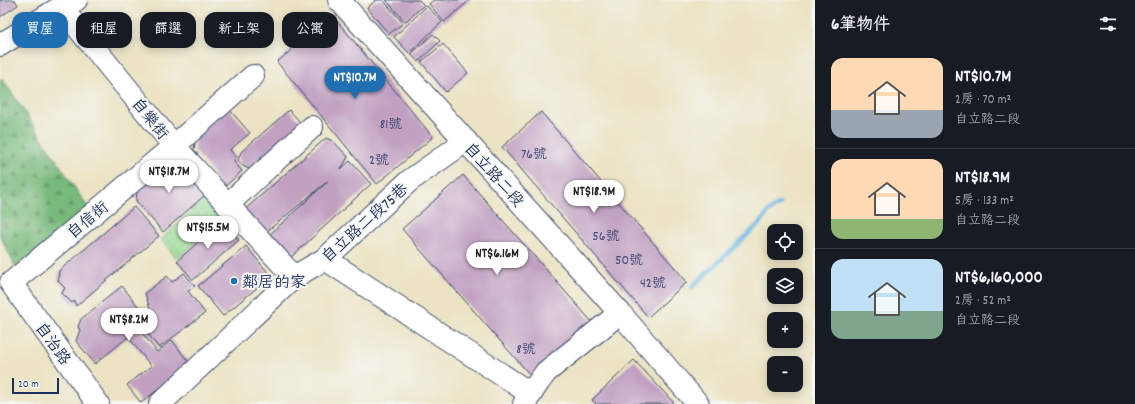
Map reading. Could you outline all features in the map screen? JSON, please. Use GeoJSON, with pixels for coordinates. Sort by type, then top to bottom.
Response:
{"type":"FeatureCollection","features":[{"type":"Feature","properties":{"kind":"street","name":"自立路二段"},"geometry":{"type":"LineString","coordinates":[[339,0],[620,313],[698,404]]}},
{"type":"Feature","properties":{"kind":"street"},"geometry":{"type":"LineString","coordinates":[[0,45],[69,4]]}},
{"type":"Feature","properties":{"kind":"street","name":"自樂街"},"geometry":{"type":"LineString","coordinates":[[69,4],[174,146],[294,278]]}},
{"type":"Feature","properties":{"kind":"street","name":"自信街"},"geometry":{"type":"LineString","coordinates":[[5,280],[174,146],[253,76]]}},
{"type":"Feature","properties":{"kind":"street"},"geometry":{"type":"LineString","coordinates":[[227,206],[312,127]]}},
{"type":"Feature","properties":{"kind":"street","name":"自立路二段75巷"},"geometry":{"type":"LineString","coordinates":[[160,404],[294,278],[325,259],[409,181],[466,141]]}},
{"type":"Feature","properties":{"kind":"street"},"geometry":{"type":"LineString","coordinates":[[325,259],[528,399],[546,372],[620,313]]}},
{"type":"Feature","properties":{"kind":"street","name":"自治路"},"geometry":{"type":"LineString","coordinates":[[5,280],[98,404]]}},
{"type":"Feature","properties":{"kind":"green space"},"geometry":{"type":"Polygon","coordinates":[[[2,78],[89,209],[16,268],[0,236],[0,80],[2,78]]]}},
{"type":"Feature","properties":{"kind":"green space"},"geometry":{"type":"Polygon","coordinates":[[[204,200],[221,220],[177,259],[161,239],[204,200]]]}},
{"type":"Feature","properties":{"kind":"building"},"geometry":{"type":"Polygon","coordinates":[[[0,0],[15,0],[18,5],[0,17],[0,0]]]}},
{"type":"Feature","properties":{"kind":"building"},"geometry":{"type":"Polygon","coordinates":[[[376,0],[383,0],[403,23],[389,34],[367,8],[376,0]]]}},
{"type":"Feature","properties":{"kind":"building"},"geometry":{"type":"Polygon","coordinates":[[[386,0],[419,0],[424,5],[405,22],[386,0]]]}},
{"type":"Feature","properties":{"kind":"building"},"geometry":{"type":"Polygon","coordinates":[[[434,0],[470,0],[444,22],[429,4],[434,0]]]}},
{"type":"Feature","properties":{"kind":"building"},"geometry":{"type":"Polygon","coordinates":[[[427,6],[442,22],[409,53],[394,37],[427,6]]]}},
{"type":"Feature","properties":{"kind":"building"},"geometry":{"type":"Polygon","coordinates":[[[338,22],[433,137],[377,184],[277,62],[294,48],[338,48],[338,22]]]}},
{"type":"Feature","properties":{"kind":"building"},"geometry":{"type":"Polygon","coordinates":[[[433,34],[440,41],[418,62],[411,54],[433,34]]]}},
{"type":"Feature","properties":{"kind":"building"},"geometry":{"type":"Polygon","coordinates":[[[443,44],[468,73],[446,92],[421,62],[443,44]]]}},
{"type":"Feature","properties":{"kind":"building"},"geometry":{"type":"Polygon","coordinates":[[[227,107],[250,133],[230,150],[236,157],[234,162],[242,171],[219,192],[213,174],[194,150],[196,135],[227,107]]]}},
{"type":"Feature","properties":{"kind":"building"},"geometry":{"type":"Polygon","coordinates":[[[289,110],[301,123],[249,169],[243,166],[238,160],[241,152],[289,110]]]}},
{"type":"Feature","properties":{"kind":"building"},"geometry":{"type":"Polygon","coordinates":[[[541,112],[687,282],[648,317],[502,147],[541,112]]]}},
{"type":"Feature","properties":{"kind":"building"},"geometry":{"type":"Polygon","coordinates":[[[326,138],[333,141],[348,157],[341,169],[350,161],[371,184],[276,271],[255,248],[328,181],[254,242],[241,213],[326,138]]]}},
{"type":"Feature","properties":{"kind":"building"},"geometry":{"type":"Polygon","coordinates":[[[168,160],[178,160],[207,193],[163,232],[136,201],[138,185],[168,160]]]}},
{"type":"Feature","properties":{"kind":"building"},"geometry":{"type":"Polygon","coordinates":[[[463,175],[592,322],[531,376],[402,229],[463,175]]]}},
{"type":"Feature","properties":{"kind":"building"},"geometry":{"type":"Polygon","coordinates":[[[134,207],[159,236],[76,306],[74,301],[72,303],[62,293],[65,288],[58,281],[59,271],[134,207]]]}},
{"type":"Feature","properties":{"kind":"building"},"geometry":{"type":"Polygon","coordinates":[[[222,221],[239,240],[193,280],[177,261],[222,221]]]}},
{"type":"Feature","properties":{"kind":"building","name":"鄰居的家"},"geometry":{"type":"Polygon","coordinates":[[[246,246],[271,276],[223,316],[198,286],[246,246]]]}},
{"type":"Feature","properties":{"kind":"building"},"geometry":{"type":"Polygon","coordinates":[[[184,273],[195,286],[188,291],[205,313],[159,348],[143,328],[157,318],[150,309],[145,293],[167,276],[172,282],[184,273]]]}},
{"type":"Feature","properties":{"kind":"building"},"geometry":{"type":"Polygon","coordinates":[[[122,286],[150,321],[139,329],[157,352],[172,340],[190,364],[141,403],[127,385],[151,366],[128,337],[95,364],[76,341],[80,330],[78,327],[81,319],[122,286]]]}},
{"type":"Feature","properties":{"kind":"building"},"geometry":{"type":"Polygon","coordinates":[[[634,360],[675,404],[596,404],[592,400],[634,360]]]}},
{"type":"Feature","properties":{"kind":"waterway"},"geometry":{"type":"LineString","coordinates":[[692,287],[762,221],[769,211],[780,204]]}},
{"type":"Feature","properties":{"kind":"place","name":"鄰居的家"},"geometry":{"type":"Point","coordinates":[234,281]}}]}
